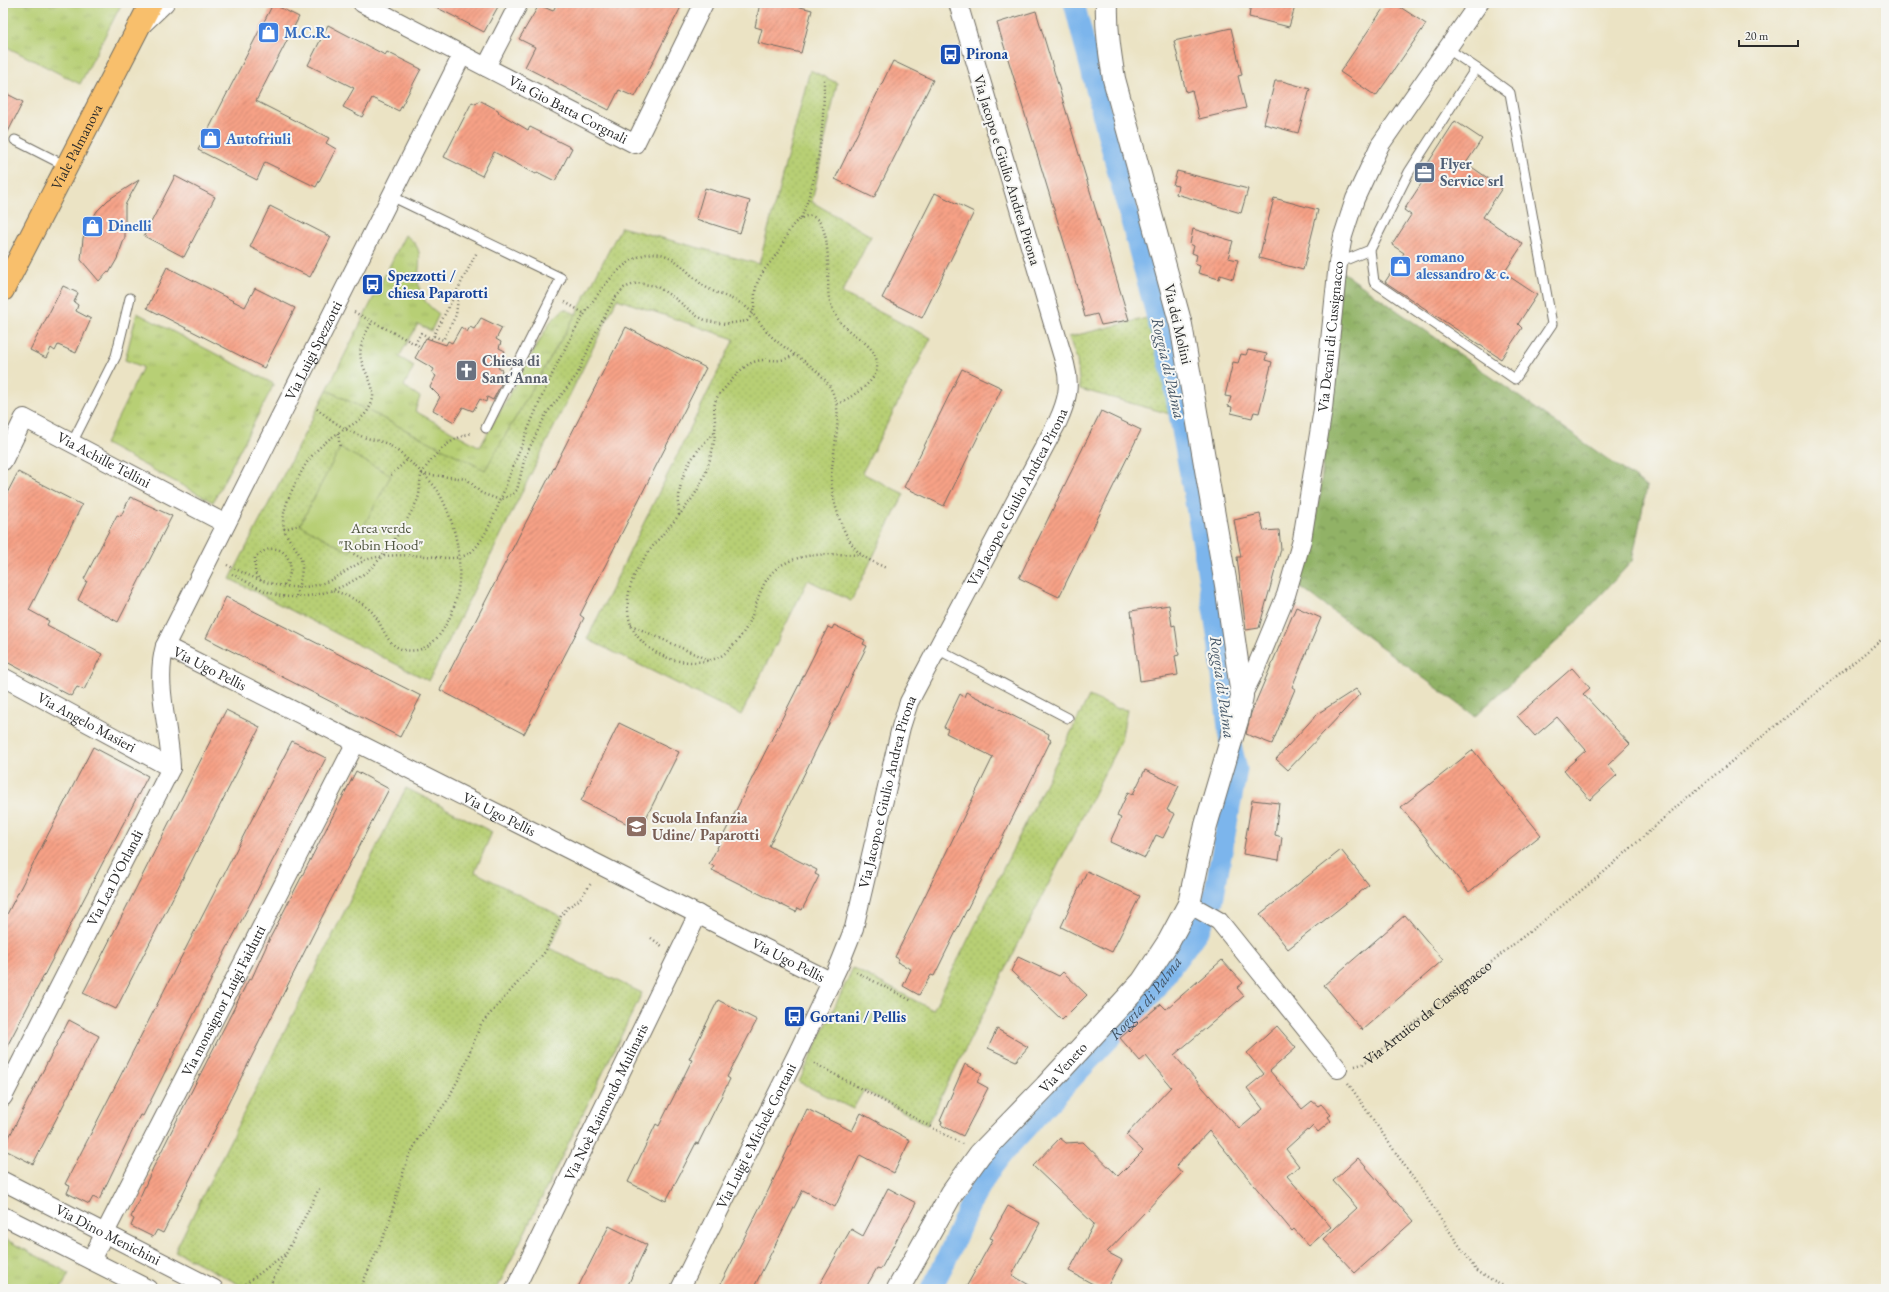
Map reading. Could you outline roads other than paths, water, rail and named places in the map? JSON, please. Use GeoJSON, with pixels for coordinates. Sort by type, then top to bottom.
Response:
{"type":"FeatureCollection","features":[{"type":"Feature","properties":{"kind":"main road","name":"Viale Palmanova"},"geometry":{"type":"LineString","coordinates":[[3,290],[151,3]]}},
{"type":"Feature","properties":{"kind":"street"},"geometry":{"type":"LineString","coordinates":[[137,30],[165,3]]}},
{"type":"Feature","properties":{"kind":"street","name":"Via Gio Batta Corgnali"},"geometry":{"type":"LineString","coordinates":[[362,3],[636,144],[704,3]]}},
{"type":"Feature","properties":{"kind":"street"},"geometry":{"type":"LineString","coordinates":[[486,67],[519,3]]}},
{"type":"Feature","properties":{"kind":"street","name":"Via Jacopo e Giulio Andrea Pirona"},"geometry":{"type":"LineString","coordinates":[[832,982],[854,928],[908,702],[1058,421],[1068,392],[1068,377],[1065,364],[958,3]]}},
{"type":"Feature","properties":{"kind":"street","name":"Via dei Molini"},"geometry":{"type":"LineString","coordinates":[[1107,3],[1106,18],[1114,79],[1181,325],[1226,585],[1242,696]]}},
{"type":"Feature","properties":{"kind":"street","name":"Via Decani di Cussignacco"},"geometry":{"type":"LineString","coordinates":[[1242,696],[1255,670],[1286,595],[1302,540],[1323,409],[1338,263],[1343,236],[1355,199],[1380,145],[1479,3]]}},
{"type":"Feature","properties":{"kind":"street","name":"Via Luigi Spezzotti"},"geometry":{"type":"LineString","coordinates":[[165,646],[462,55]]}},
{"type":"Feature","properties":{"kind":"street","name":"Via Achille Tellini"},"geometry":{"type":"LineString","coordinates":[[3,461],[24,418],[226,524]]}},
{"type":"Feature","properties":{"kind":"street"},"geometry":{"type":"LineString","coordinates":[[165,646],[162,659],[161,678],[171,768]]}},
{"type":"Feature","properties":{"kind":"street","name":"Via Ugo Pellis"},"geometry":{"type":"LineString","coordinates":[[165,646],[832,982]]}},
{"type":"Feature","properties":{"kind":"street","name":"Via Angelo Masieri"},"geometry":{"type":"LineString","coordinates":[[3,677],[171,768]]}},
{"type":"Feature","properties":{"kind":"street","name":"Via Veneto"},"geometry":{"type":"LineString","coordinates":[[898,1289],[952,1193],[980,1154],[1046,1086],[1142,982],[1169,941],[1195,907],[1206,825],[1238,717],[1242,696]]}},
{"type":"Feature","properties":{"kind":"street","name":"Via monsignor Luigi Faidutti"},"geometry":{"type":"LineString","coordinates":[[91,1260],[356,742]]}},
{"type":"Feature","properties":{"kind":"street","name":"Via Lea D'Orlandi"},"geometry":{"type":"LineString","coordinates":[[3,1097],[171,768]]}},
{"type":"Feature","properties":{"kind":"street"},"geometry":{"type":"LineString","coordinates":[[1195,907],[1219,921],[1343,1075]]}},
{"type":"Feature","properties":{"kind":"street","name":"Via Noè Raimondo Mulinaris"},"geometry":{"type":"LineString","coordinates":[[515,1289],[698,914]]}},
{"type":"Feature","properties":{"kind":"street","name":"Via Luigi e Michele Gortani"},"geometry":{"type":"LineString","coordinates":[[680,1289],[798,1054],[832,982]]}},
{"type":"Feature","properties":{"kind":"street","name":"Via Dino Menichini"},"geometry":{"type":"LineString","coordinates":[[3,1181],[214,1289]]}},
{"type":"Feature","properties":{"kind":"street","name":"Via Dino Menichini"},"geometry":{"type":"LineString","coordinates":[[3,1216],[148,1289]]}},
{"type":"Feature","properties":{"kind":"lane"},"geometry":{"type":"LineString","coordinates":[[1448,49],[1476,68],[1510,93],[1552,324],[1515,379],[1374,282],[1370,250],[1409,172],[1476,68]]}},
{"type":"Feature","properties":{"kind":"lane"},"geometry":{"type":"LineString","coordinates":[[15,140],[66,166]]}},
{"type":"Feature","properties":{"kind":"lane"},"geometry":{"type":"LineString","coordinates":[[391,196],[561,278],[486,428]]}},
{"type":"Feature","properties":{"kind":"lane"},"geometry":{"type":"LineString","coordinates":[[1338,263],[1370,250]]}},
{"type":"Feature","properties":{"kind":"lane"},"geometry":{"type":"LineString","coordinates":[[72,443],[116,356],[130,298]]}},
{"type":"Feature","properties":{"kind":"lane"},"geometry":{"type":"LineString","coordinates":[[937,649],[1068,718]]}},
{"type":"Feature","properties":{"kind":"waterway","name":"Roggia di Palma"},"geometry":{"type":"LineString","coordinates":[[931,1289],[946,1260],[969,1207],[988,1173],[1004,1152],[1149,997],[1201,927],[1213,900],[1237,769],[1229,737],[1218,640],[1204,551],[1171,370],[1074,3]]}},
{"type":"Feature","properties":{"kind":"place","name":"M.C.R."},"geometry":{"type":"Point","coordinates":[268,33]}},
{"type":"Feature","properties":{"kind":"place","name":"Pirona"},"geometry":{"type":"Point","coordinates":[951,54]}},
{"type":"Feature","properties":{"kind":"place","name":"Autofriuli"},"geometry":{"type":"Point","coordinates":[211,139]}},
{"type":"Feature","properties":{"kind":"place","name":"Flyer Service srl"},"geometry":{"type":"Point","coordinates":[1425,173]}},
{"type":"Feature","properties":{"kind":"place","name":"Dinelli"},"geometry":{"type":"Point","coordinates":[93,226]}},
{"type":"Feature","properties":{"kind":"place","name":"romano alessandro & c."},"geometry":{"type":"Point","coordinates":[1401,266]}},
{"type":"Feature","properties":{"kind":"place","name":"Spezzotti / chiesa Paparotti"},"geometry":{"type":"Point","coordinates":[373,285]}},
{"type":"Feature","properties":{"kind":"place","name":"Chiesa di Sant'Anna"},"geometry":{"type":"Point","coordinates":[467,370]}},
{"type":"Feature","properties":{"kind":"place","name":"Scuola Infanzia Udine/ Paparotti"},"geometry":{"type":"Point","coordinates":[637,827]}},
{"type":"Feature","properties":{"kind":"place","name":"Gortani / Pellis"},"geometry":{"type":"Point","coordinates":[795,1017]}},
{"type":"Feature","properties":{"kind":"park label","name":"Area verde \"Robin Hood\""},"geometry":{"type":"Point","coordinates":[381,536]}}]}
